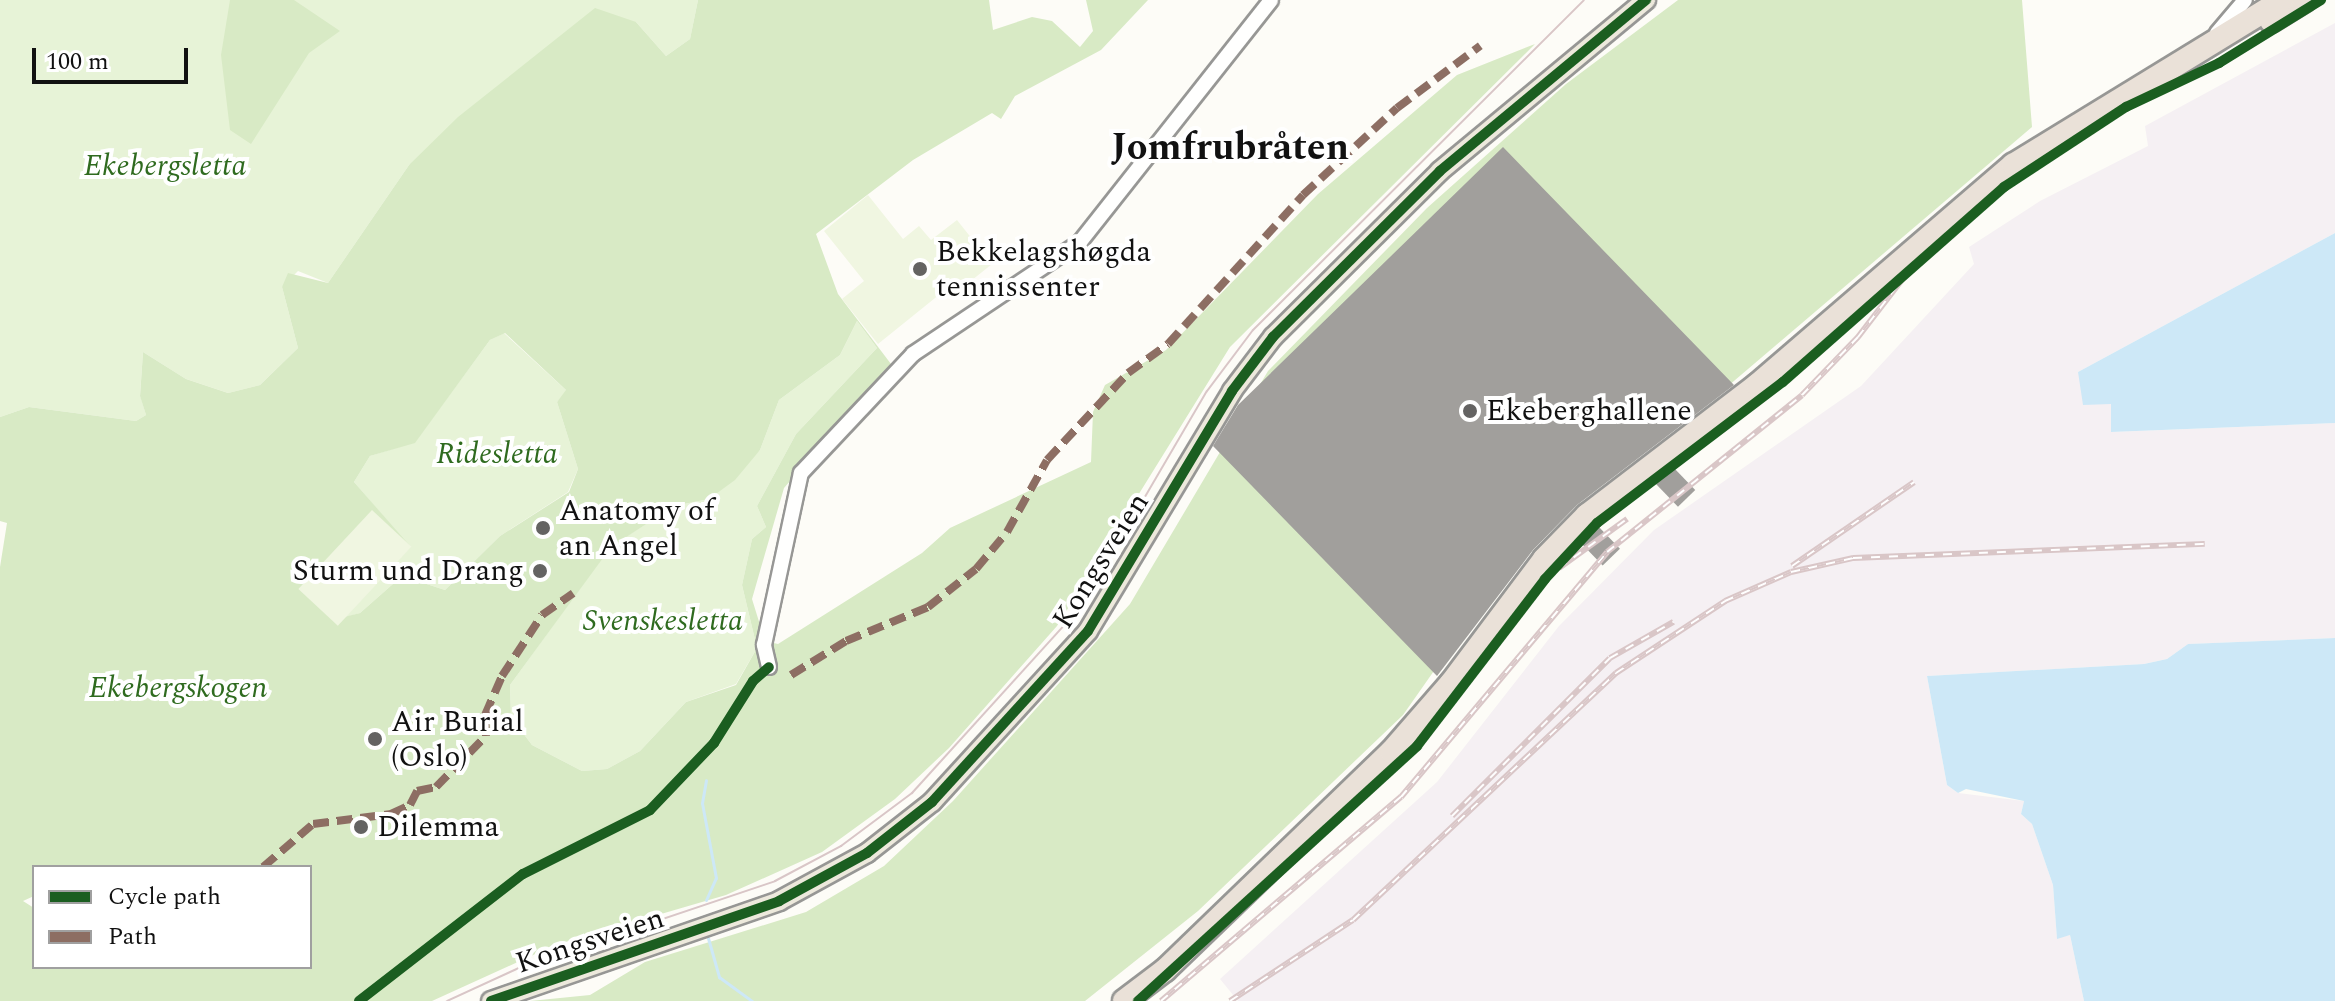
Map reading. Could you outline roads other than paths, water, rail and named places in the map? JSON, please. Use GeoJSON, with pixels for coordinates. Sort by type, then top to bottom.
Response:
{"type":"FeatureCollection","features":[{"type":"Feature","properties":{"kind":"highway"},"geometry":{"type":"LineString","coordinates":[[1104,1001],[1188,941],[1412,730],[1573,528],[1757,385],[1982,189],[2138,87],[2282,0]]}},
{"type":"Feature","properties":{"kind":"highway"},"geometry":{"type":"LineString","coordinates":[[2138,87],[2211,57],[2305,0]]}},
{"type":"Feature","properties":{"kind":"highway"},"geometry":{"type":"LineString","coordinates":[[1124,1001],[1165,970],[1188,941]]}},
{"type":"Feature","properties":{"kind":"main road","name":"Kongsveien"},"geometry":{"type":"LineString","coordinates":[[491,1001],[779,901],[867,853],[932,802],[1088,631],[1232,391],[1273,337],[1440,171],[1646,0]]}},
{"type":"Feature","properties":{"kind":"street"},"geometry":{"type":"LineString","coordinates":[[769,667],[764,645],[789,511],[809,461],[913,354],[1080,242],[1271,0]]}},
{"type":"Feature","properties":{"kind":"street"},"geometry":{"type":"LineString","coordinates":[[2209,43],[2245,0]]}},
{"type":"Feature","properties":{"kind":"water"},"geometry":{"type":"Polygon","coordinates":[[[2335,233],[2335,423],[2111,432],[2111,404],[2083,405],[2078,372],[2335,233]]]}},
{"type":"Feature","properties":{"kind":"water"},"geometry":{"type":"Polygon","coordinates":[[[2335,638],[2335,1001],[2084,1001],[2070,935],[2057,939],[2053,885],[2032,824],[2021,814],[2024,801],[1966,789],[1958,793],[1947,785],[1927,676],[2144,664],[2167,659],[2188,644],[2335,638]]]}},
{"type":"Feature","properties":{"kind":"waterway"},"geometry":{"type":"LineString","coordinates":[[706,780],[702,803],[716,878],[706,900]]}},
{"type":"Feature","properties":{"kind":"waterway"},"geometry":{"type":"LineString","coordinates":[[708,938],[719,977],[752,1001]]}},
{"type":"Feature","properties":{"kind":"tram line"},"geometry":{"type":"LineString","coordinates":[[447,1001],[523,966],[775,881],[841,846],[912,793],[1080,608],[1207,391],[1253,330],[1584,0]]}},
{"type":"Feature","properties":{"kind":"railway"},"geometry":{"type":"LineString","coordinates":[[1161,1001],[1401,797],[1607,552],[1802,395],[1858,337],[1904,277]]}},
{"type":"Feature","properties":{"kind":"railway"},"geometry":{"type":"LineString","coordinates":[[1792,566],[1914,482]]}},
{"type":"Feature","properties":{"kind":"railway"},"geometry":{"type":"LineString","coordinates":[[1559,568],[1627,519]]}},
{"type":"Feature","properties":{"kind":"railway"},"geometry":{"type":"LineString","coordinates":[[1230,1001],[1353,920],[1616,673],[1725,601],[1791,572],[1853,558],[2205,544]]}},
{"type":"Feature","properties":{"kind":"railway"},"geometry":{"type":"LineString","coordinates":[[1452,816],[1610,658],[1673,622]]}},
{"type":"Feature","properties":{"kind":"place","name":"Bekkelagshøgda tennissenter"},"geometry":{"type":"Point","coordinates":[920,269]}},
{"type":"Feature","properties":{"kind":"place","name":"Ekeberghallene"},"geometry":{"type":"Point","coordinates":[1470,411]}},
{"type":"Feature","properties":{"kind":"place","name":"Anatomy of an Angel"},"geometry":{"type":"Point","coordinates":[543,528]}},
{"type":"Feature","properties":{"kind":"place","name":"Sturm und Drang"},"geometry":{"type":"Point","coordinates":[540,571]}},
{"type":"Feature","properties":{"kind":"place","name":"Air Burial (Oslo)"},"geometry":{"type":"Point","coordinates":[375,739]}},
{"type":"Feature","properties":{"kind":"place","name":"Dilemma"},"geometry":{"type":"Point","coordinates":[361,827]}},
{"type":"Feature","properties":{"kind":"district","name":"Jomfrubråten"},"geometry":{"type":"Point","coordinates":[1230,149]}},
{"type":"Feature","properties":{"kind":"park label","name":"Ekebergsletta"},"geometry":{"type":"Point","coordinates":[165,166]}},
{"type":"Feature","properties":{"kind":"park label","name":"Ridesletta"},"geometry":{"type":"Point","coordinates":[497,454]}},
{"type":"Feature","properties":{"kind":"park label","name":"Svenskesletta"},"geometry":{"type":"Point","coordinates":[663,621]}},
{"type":"Feature","properties":{"kind":"park label","name":"Ekebergskogen"},"geometry":{"type":"Point","coordinates":[178,688]}}]}
